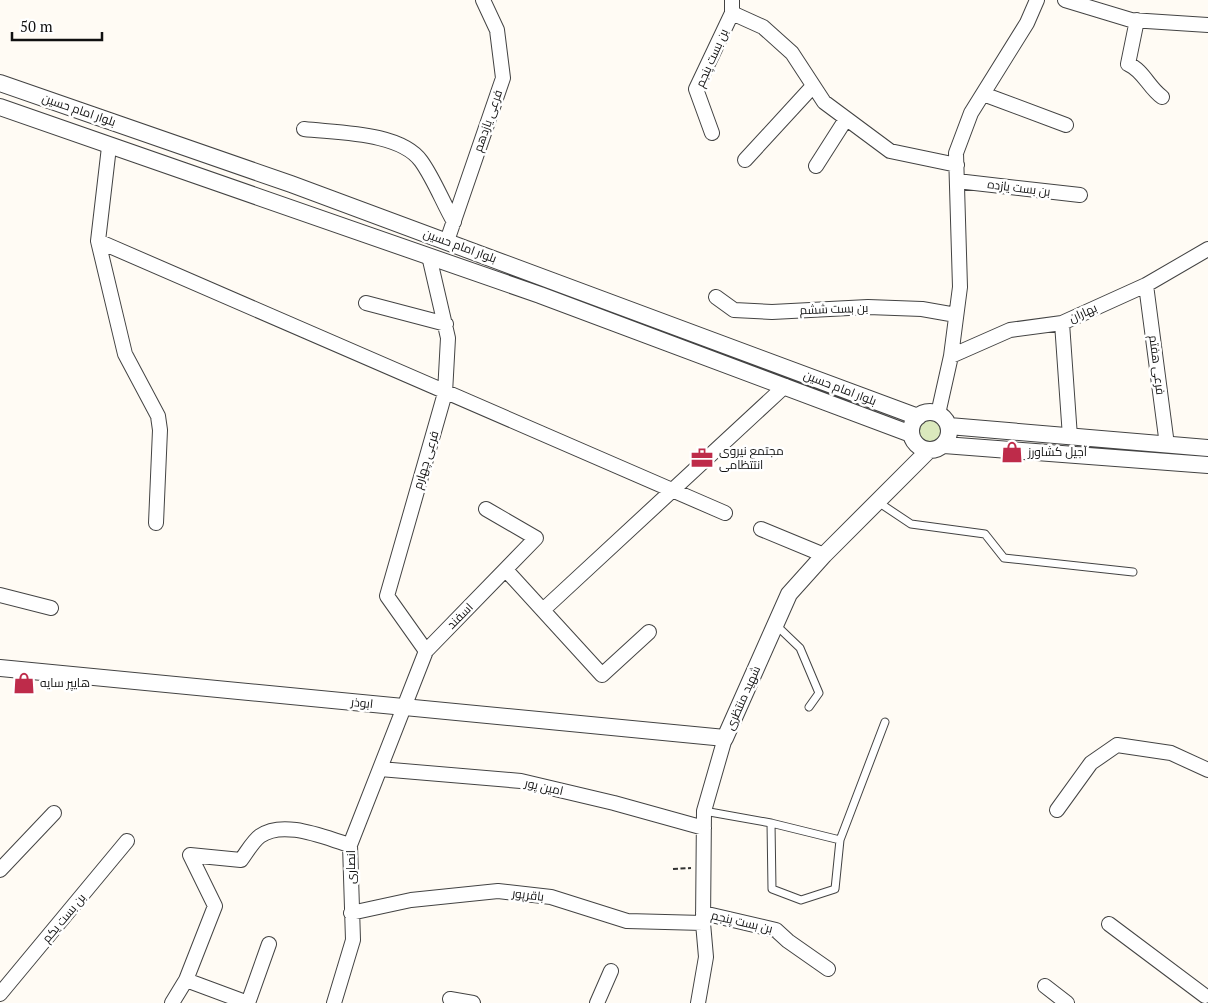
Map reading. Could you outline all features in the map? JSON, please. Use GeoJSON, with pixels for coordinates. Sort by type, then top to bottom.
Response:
{"type":"FeatureCollection","features":[{"type":"Feature","properties":{"kind":"street","name":"فرعی یازدهم"},"geometry":{"type":"LineString","coordinates":[[447,242],[503,78],[498,30],[482,0]]}},
{"type":"Feature","properties":{"kind":"street"},"geometry":{"type":"LineString","coordinates":[[944,445],[949,436],[943,420],[960,286],[956,153],[971,114],[1027,23],[1037,0]]}},
{"type":"Feature","properties":{"kind":"street"},"geometry":{"type":"LineString","coordinates":[[1065,0],[1137,20],[1208,25]]}},
{"type":"Feature","properties":{"kind":"street"},"geometry":{"type":"LineString","coordinates":[[732,6],[763,27],[792,53],[824,102],[890,151],[956,165]]}},
{"type":"Feature","properties":{"kind":"street","name":"بن بست پنجم"},"geometry":{"type":"LineString","coordinates":[[712,133],[696,90],[732,6]]}},
{"type":"Feature","properties":{"kind":"street"},"geometry":{"type":"LineString","coordinates":[[1137,20],[1128,64],[1136,68],[1153,90],[1162,97]]}},
{"type":"Feature","properties":{"kind":"street","name":"بلوار امام حسین"},"geometry":{"type":"LineString","coordinates":[[0,83],[291,184],[918,417]]}},
{"type":"Feature","properties":{"kind":"street"},"geometry":{"type":"LineString","coordinates":[[745,160],[813,86]]}},
{"type":"Feature","properties":{"kind":"street"},"geometry":{"type":"LineString","coordinates":[[983,94],[1066,125]]}},
{"type":"Feature","properties":{"kind":"street","name":"بلوار امام حسین"},"geometry":{"type":"LineString","coordinates":[[0,107],[109,147],[429,256],[911,434]]}},
{"type":"Feature","properties":{"kind":"street"},"geometry":{"type":"LineString","coordinates":[[816,166],[846,119]]}},
{"type":"Feature","properties":{"kind":"street"},"geometry":{"type":"LineString","coordinates":[[304,129],[375,138],[401,144],[420,161],[454,222]]}},
{"type":"Feature","properties":{"kind":"street"},"geometry":{"type":"LineString","coordinates":[[109,147],[98,241],[126,354],[158,416],[160,430],[156,523]]}},
{"type":"Feature","properties":{"kind":"street","name":"بن بست یازده"},"geometry":{"type":"LineString","coordinates":[[957,181],[1080,196]]}},
{"type":"Feature","properties":{"kind":"street"},"geometry":{"type":"LineString","coordinates":[[98,241],[725,513]]}},
{"type":"Feature","properties":{"kind":"street","name":"بهاران"},"geometry":{"type":"LineString","coordinates":[[951,356],[1010,330],[1062,323],[1146,285],[1208,249]]}},
{"type":"Feature","properties":{"kind":"street","name":"فرعی چهارم"},"geometry":{"type":"LineString","coordinates":[[426,651],[387,596],[445,393],[448,338],[429,256]]}},
{"type":"Feature","properties":{"kind":"street","name":"فرعی هفتم"},"geometry":{"type":"LineString","coordinates":[[1146,285],[1167,445]]}},
{"type":"Feature","properties":{"kind":"street","name":"بن بست ششم"},"geometry":{"type":"LineString","coordinates":[[716,297],[734,310],[772,312],[868,307],[922,309],[956,315]]}},
{"type":"Feature","properties":{"kind":"street"},"geometry":{"type":"LineString","coordinates":[[366,303],[446,324]]}},
{"type":"Feature","properties":{"kind":"street"},"geometry":{"type":"LineString","coordinates":[[1062,323],[1070,437]]}},
{"type":"Feature","properties":{"kind":"street"},"geometry":{"type":"LineString","coordinates":[[543,610],[785,386]]}},
{"type":"Feature","properties":{"kind":"street"},"geometry":{"type":"LineString","coordinates":[[1208,448],[1070,437],[943,420],[927,412],[918,417],[911,428],[911,434],[917,445],[928,451],[944,445],[1208,465]]}},
{"type":"Feature","properties":{"kind":"street","name":"شهید منتظری"},"geometry":{"type":"LineString","coordinates":[[698,1003],[706,957],[703,918],[704,811],[725,738],[789,594],[824,555],[928,451]]}},
{"type":"Feature","properties":{"kind":"street","name":"اسفند"},"geometry":{"type":"LineString","coordinates":[[404,707],[426,651],[536,538],[486,509]]}},
{"type":"Feature","properties":{"kind":"street"},"geometry":{"type":"LineString","coordinates":[[761,528],[824,555]]}},
{"type":"Feature","properties":{"kind":"street"},"geometry":{"type":"LineString","coordinates":[[506,570],[602,675],[649,632]]}},
{"type":"Feature","properties":{"kind":"street"},"geometry":{"type":"LineString","coordinates":[[0,595],[51,608]]}},
{"type":"Feature","properties":{"kind":"street","name":"ابوذر"},"geometry":{"type":"LineString","coordinates":[[0,668],[725,738]]}},
{"type":"Feature","properties":{"kind":"street","name":"انصاری"},"geometry":{"type":"LineString","coordinates":[[334,1003],[353,940],[350,845],[404,707]]}},
{"type":"Feature","properties":{"kind":"street"},"geometry":{"type":"LineString","coordinates":[[1058,810],[1091,763],[1117,745],[1171,753],[1208,770]]}},
{"type":"Feature","properties":{"kind":"street","name":"امین پور"},"geometry":{"type":"LineString","coordinates":[[380,769],[521,781],[614,803],[704,828]]}},
{"type":"Feature","properties":{"kind":"street"},"geometry":{"type":"LineString","coordinates":[[0,870],[54,813]]}},
{"type":"Feature","properties":{"kind":"street"},"geometry":{"type":"LineString","coordinates":[[172,1003],[186,980],[215,906],[190,855],[241,860],[259,836],[274,829],[287,828],[350,845]]}},
{"type":"Feature","properties":{"kind":"street","name":"بن بست یکم"},"geometry":{"type":"LineString","coordinates":[[0,994],[127,841]]}},
{"type":"Feature","properties":{"kind":"street","name":"باقرپور"},"geometry":{"type":"LineString","coordinates":[[351,913],[411,900],[498,891],[551,897],[627,921],[703,918]]}},
{"type":"Feature","properties":{"kind":"street","name":"بن بست پنجم"},"geometry":{"type":"LineString","coordinates":[[703,918],[776,930],[788,941],[828,969]]}},
{"type":"Feature","properties":{"kind":"street"},"geometry":{"type":"LineString","coordinates":[[1109,924],[1203,997]]}},
{"type":"Feature","properties":{"kind":"street"},"geometry":{"type":"LineString","coordinates":[[186,980],[248,1002],[269,944]]}},
{"type":"Feature","properties":{"kind":"street"},"geometry":{"type":"LineString","coordinates":[[598,1003],[611,971]]}},
{"type":"Feature","properties":{"kind":"street"},"geometry":{"type":"LineString","coordinates":[[1045,986],[1067,1003]]}},
{"type":"Feature","properties":{"kind":"street"},"geometry":{"type":"LineString","coordinates":[[450,999],[473,1003]]}},
{"type":"Feature","properties":{"kind":"lane"},"geometry":{"type":"LineString","coordinates":[[878,502],[911,524],[985,534],[1004,558],[1133,572]]}},
{"type":"Feature","properties":{"kind":"lane"},"geometry":{"type":"LineString","coordinates":[[776,624],[800,648],[819,693],[809,707]]}},
{"type":"Feature","properties":{"kind":"lane"},"geometry":{"type":"LineString","coordinates":[[771,823],[772,889],[801,900],[835,889],[840,840],[885,722]]}},
{"type":"Feature","properties":{"kind":"lane"},"geometry":{"type":"LineString","coordinates":[[704,811],[771,823],[840,840]]}},
{"type":"Feature","properties":{"kind":"path"},"geometry":{"type":"LineString","coordinates":[[674,869],[703,868]]}},
{"type":"Feature","properties":{"kind":"green space"},"geometry":{"type":"Polygon","coordinates":[[[930,415],[936,416],[941,420],[945,425],[945,437],[941,442],[936,446],[930,447],[924,446],[919,442],[915,437],[914,431],[915,425],[919,420],[924,416],[930,415]]]}},
{"type":"Feature","properties":{"kind":"place","name":"آجیل کشاورز"},"geometry":{"type":"Point","coordinates":[1012,452]}},
{"type":"Feature","properties":{"kind":"place","name":"مجتمع نیروی انتتظامی"},"geometry":{"type":"Point","coordinates":[702,458]}},
{"type":"Feature","properties":{"kind":"place","name":"هایپر‌ سایه"},"geometry":{"type":"Point","coordinates":[24,683]}}]}
